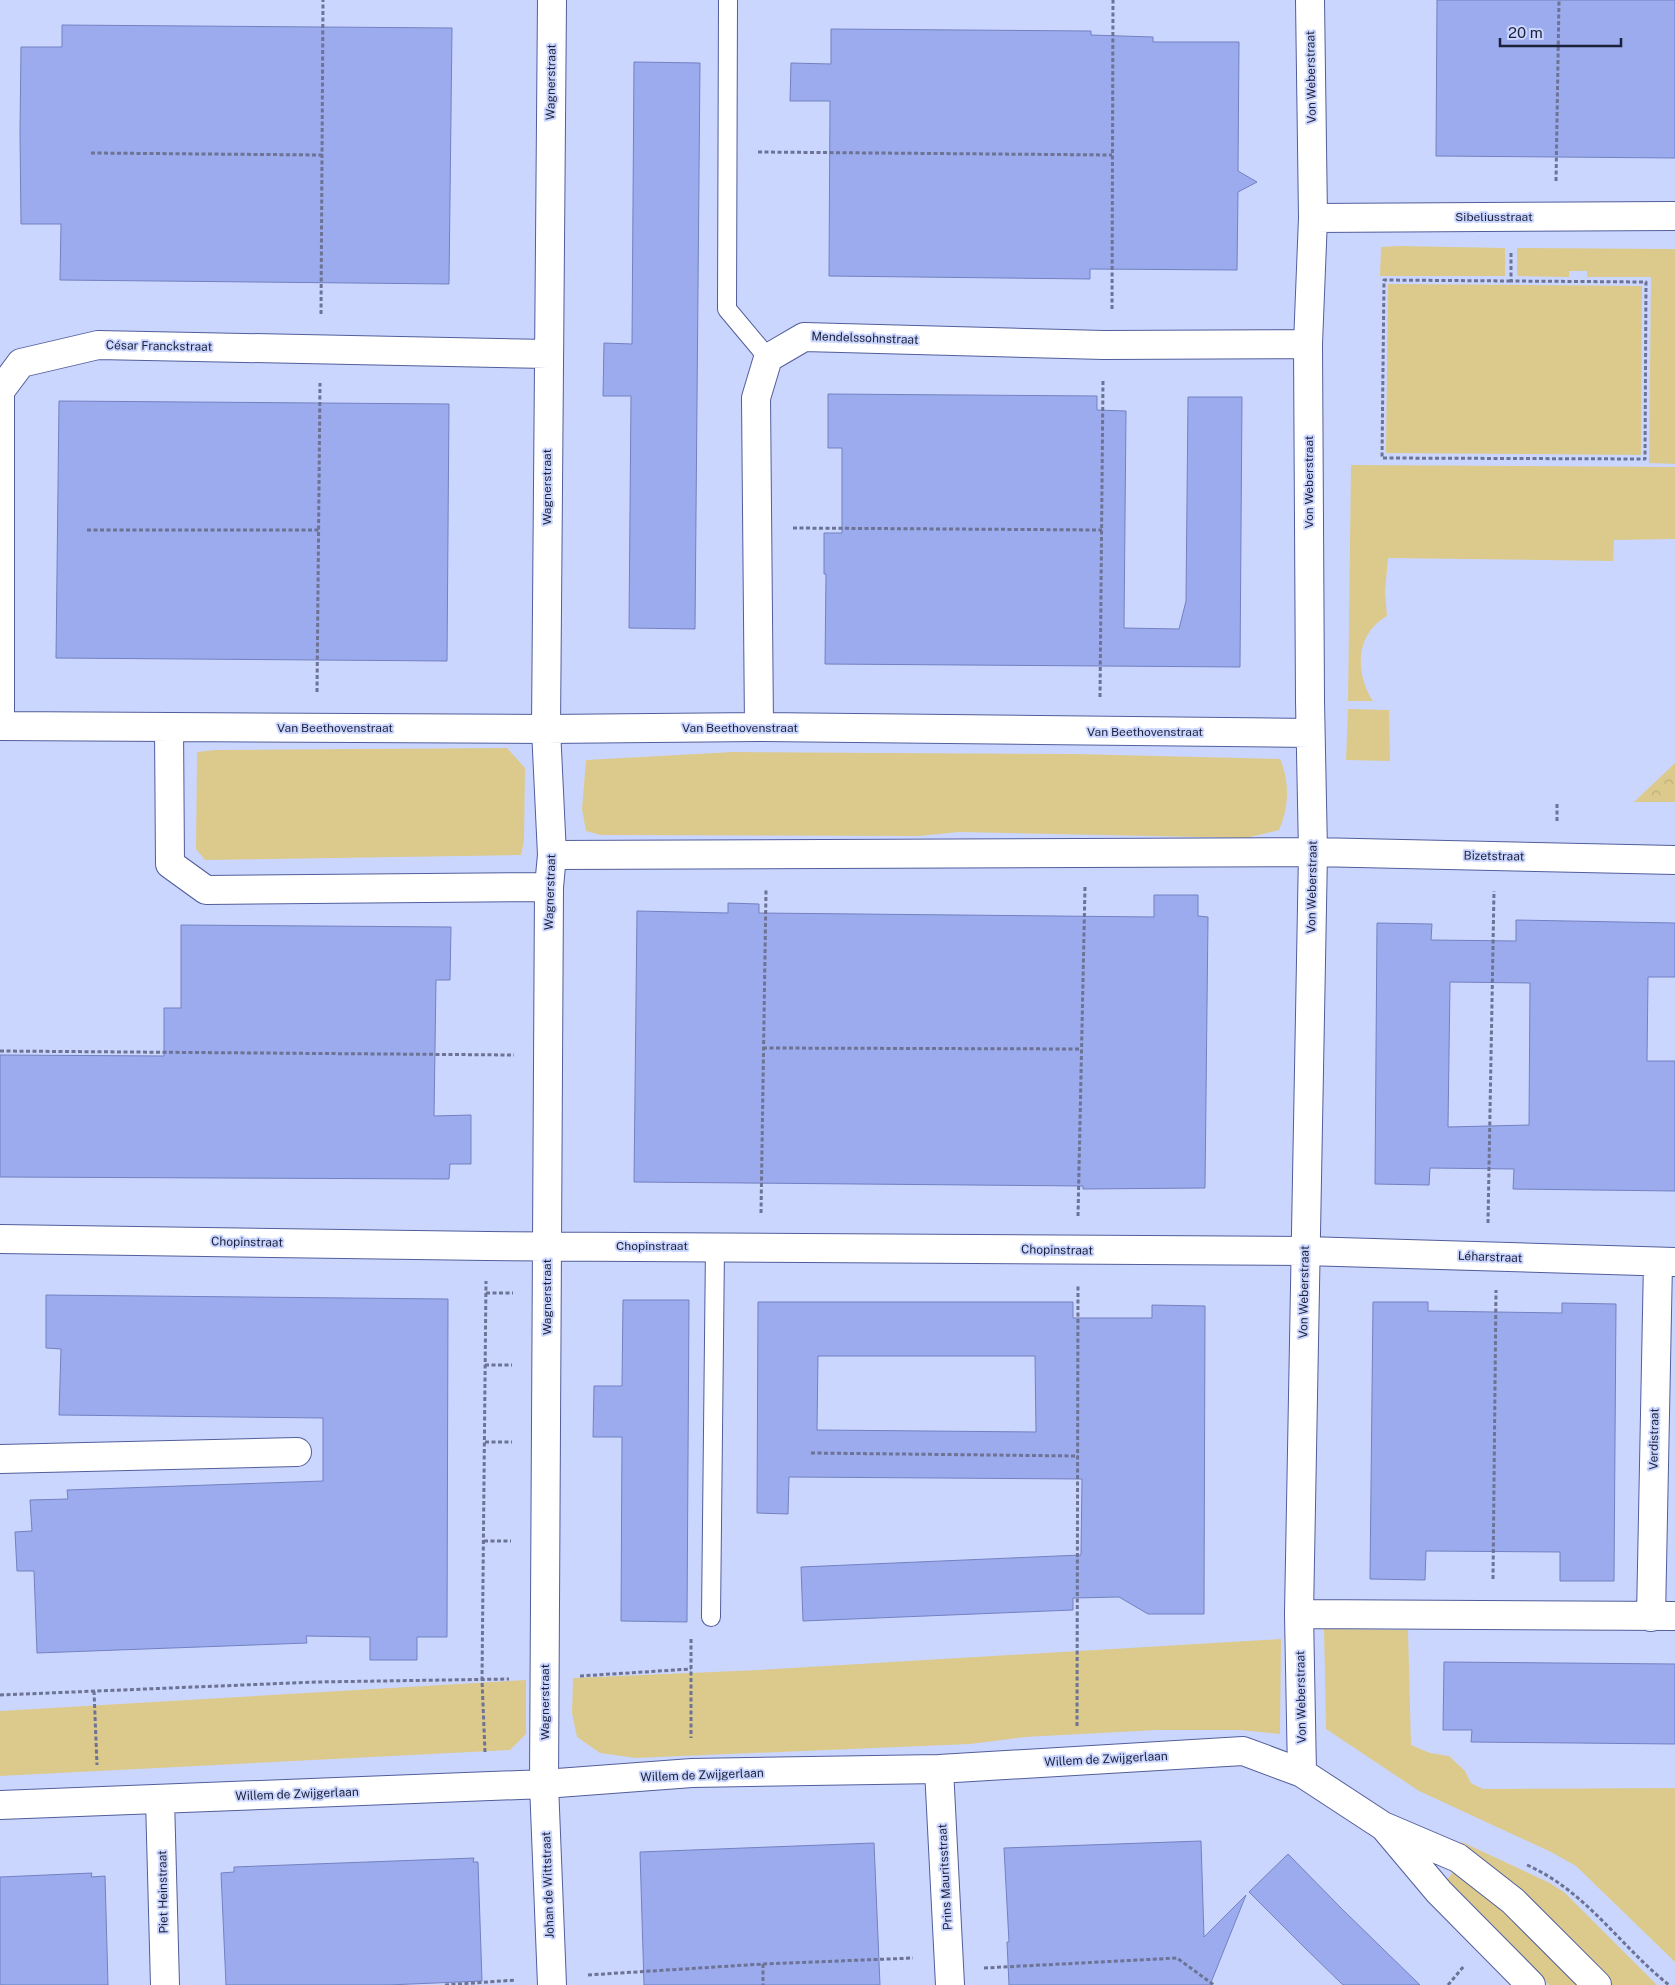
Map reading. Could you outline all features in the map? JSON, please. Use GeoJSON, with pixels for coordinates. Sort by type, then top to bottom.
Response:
{"type":"FeatureCollection","features":[{"type":"Feature","properties":{"kind":"street","name":"Wagnerstraat"},"geometry":{"type":"LineString","coordinates":[[544,1784],[549,887],[552,855],[546,729],[552,0]]}},
{"type":"Feature","properties":{"kind":"street","name":"Von Weberstraat"},"geometry":{"type":"LineString","coordinates":[[1302,1773],[1299,1614],[1313,852],[1310,733],[1308,344],[1313,218],[1310,0]]}},
{"type":"Feature","properties":{"kind":"street","name":"Sibeliusstraat"},"geometry":{"type":"LineString","coordinates":[[1313,218],[1675,216]]}},
{"type":"Feature","properties":{"kind":"street","name":"Mendelssohnstraat"},"geometry":{"type":"LineString","coordinates":[[768,358],[804,336],[1108,345],[1308,344]]}},
{"type":"Feature","properties":{"kind":"street","name":"César Franckstraat"},"geometry":{"type":"LineString","coordinates":[[0,726],[0,391],[21,364],[98,345],[548,354]]}},
{"type":"Feature","properties":{"kind":"street"},"geometry":{"type":"LineString","coordinates":[[759,727],[756,398],[768,358]]}},
{"type":"Feature","properties":{"kind":"street","name":"Van Beethovenstraat"},"geometry":{"type":"LineString","coordinates":[[0,726],[546,729],[759,727],[1310,733]]}},
{"type":"Feature","properties":{"kind":"street"},"geometry":{"type":"LineString","coordinates":[[169,727],[170,864],[206,890],[549,887]]}},
{"type":"Feature","properties":{"kind":"street"},"geometry":{"type":"LineString","coordinates":[[552,855],[1313,852]]}},
{"type":"Feature","properties":{"kind":"street","name":"Bizetstraat"},"geometry":{"type":"LineString","coordinates":[[1313,852],[1675,860]]}},
{"type":"Feature","properties":{"kind":"street","name":"Chopinstraat"},"geometry":{"type":"LineString","coordinates":[[0,1239],[486,1246],[715,1246],[1305,1252]]}},
{"type":"Feature","properties":{"kind":"street","name":"Léharstraat"},"geometry":{"type":"LineString","coordinates":[[1305,1252],[1666,1262]]}},
{"type":"Feature","properties":{"kind":"street","name":"Verdistraat"},"geometry":{"type":"LineString","coordinates":[[1299,1614],[1663,1617],[1666,1262]]}},
{"type":"Feature","properties":{"kind":"street"},"geometry":{"type":"LineString","coordinates":[[0,1458],[297,1452]]}},
{"type":"Feature","properties":{"kind":"street","name":"Willem de Zwijgerlaan"},"geometry":{"type":"LineString","coordinates":[[0,1805],[544,1784],[692,1773],[939,1769],[1243,1751],[1302,1773],[1383,1826],[1458,1858],[1513,1901],[1597,1985]]}},
{"type":"Feature","properties":{"kind":"street","name":"Prins Mauritsstraat"},"geometry":{"type":"LineString","coordinates":[[939,1769],[949,1970]]}},
{"type":"Feature","properties":{"kind":"street","name":"Johan de Wittstraat"},"geometry":{"type":"LineString","coordinates":[[544,1784],[551,1981]]}},
{"type":"Feature","properties":{"kind":"street","name":"Piet Heinstraat"},"geometry":{"type":"LineString","coordinates":[[160,1799],[165,1985]]}},
{"type":"Feature","properties":{"kind":"street","name":"Willem de Zwijgerlaan"},"geometry":{"type":"LineString","coordinates":[[1383,1826],[1439,1892],[1531,1985]]}},
{"type":"Feature","properties":{"kind":"lane"},"geometry":{"type":"LineString","coordinates":[[728,0],[727,309],[768,358]]}},
{"type":"Feature","properties":{"kind":"lane"},"geometry":{"type":"LineString","coordinates":[[712,1617],[715,1246]]}},
{"type":"Feature","properties":{"kind":"path"},"geometry":{"type":"LineString","coordinates":[[1099,732],[1102,530],[1112,155],[1113,0]]}},
{"type":"Feature","properties":{"kind":"path"},"geometry":{"type":"LineString","coordinates":[[1556,217],[1559,0]]}},
{"type":"Feature","properties":{"kind":"path"},"geometry":{"type":"LineString","coordinates":[[727,152],[1112,155]]}},
{"type":"Feature","properties":{"kind":"path"},"geometry":{"type":"LineString","coordinates":[[91,153],[322,155]]}},
{"type":"Feature","properties":{"kind":"path"},"geometry":{"type":"LineString","coordinates":[[1511,217],[1511,281]]}},
{"type":"Feature","properties":{"kind":"path"},"geometry":{"type":"LineString","coordinates":[[1384,280],[1511,281],[1646,282],[1645,460],[1382,458],[1384,280]]}},
{"type":"Feature","properties":{"kind":"path"},"geometry":{"type":"LineString","coordinates":[[757,528],[1102,530]]}},
{"type":"Feature","properties":{"kind":"path"},"geometry":{"type":"LineString","coordinates":[[87,530],[319,530]]}},
{"type":"Feature","properties":{"kind":"path"},"geometry":{"type":"LineString","coordinates":[[1077,1761],[1078,1250],[1080,1049],[1086,853]]}},
{"type":"Feature","properties":{"kind":"path"},"geometry":{"type":"LineString","coordinates":[[760,1247],[766,854]]}},
{"type":"Feature","properties":{"kind":"path"},"geometry":{"type":"LineString","coordinates":[[1492,1615],[1494,856]]}},
{"type":"Feature","properties":{"kind":"path"},"geometry":{"type":"LineString","coordinates":[[763,1048],[1080,1049]]}},
{"type":"Feature","properties":{"kind":"path"},"geometry":{"type":"LineString","coordinates":[[0,1051],[548,1055]]}},
{"type":"Feature","properties":{"kind":"path"},"geometry":{"type":"LineString","coordinates":[[486,1246],[482,1680],[486,1786]]}},
{"type":"Feature","properties":{"kind":"path"},"geometry":{"type":"LineString","coordinates":[[811,1453],[1078,1456]]}},
{"type":"Feature","properties":{"kind":"path"},"geometry":{"type":"LineString","coordinates":[[692,1773],[691,1622],[712,1617]]}},
{"type":"Feature","properties":{"kind":"path"},"geometry":{"type":"LineString","coordinates":[[0,1695],[316,1682],[545,1679],[691,1669]]}},
{"type":"Feature","properties":{"kind":"path"},"geometry":{"type":"LineString","coordinates":[[94,1691],[98,1801]]}},
{"type":"Feature","properties":{"kind":"path"},"geometry":{"type":"LineString","coordinates":[[445,1985],[551,1981],[762,1964],[949,1970],[1177,1958],[1214,1985]]}},
{"type":"Feature","properties":{"kind":"path"},"geometry":{"type":"LineString","coordinates":[[762,1964],[763,1985]]}},
{"type":"Feature","properties":{"kind":"green space"},"geometry":{"type":"Polygon","coordinates":[[[1381,247],[1505,248],[1505,276],[1380,276],[1381,247]]]}},
{"type":"Feature","properties":{"kind":"green space"},"geometry":{"type":"Polygon","coordinates":[[[1517,248],[1675,249],[1675,464],[1649,463],[1651,277],[1587,277],[1587,271],[1569,271],[1569,277],[1517,276],[1517,248]]]}},
{"type":"Feature","properties":{"kind":"green space"},"geometry":{"type":"Polygon","coordinates":[[[1388,284],[1642,286],[1641,455],[1386,453],[1388,284]]]}},
{"type":"Feature","properties":{"kind":"green space"},"geometry":{"type":"Polygon","coordinates":[[[1351,465],[1675,467],[1675,539],[1614,540],[1613,561],[1388,558],[1385,592],[1387,616],[1376,624],[1369,633],[1361,655],[1363,679],[1373,701],[1348,701],[1351,465]]]}},
{"type":"Feature","properties":{"kind":"green space"},"geometry":{"type":"Polygon","coordinates":[[[1348,709],[1389,710],[1390,761],[1346,760],[1348,709]]]}},
{"type":"Feature","properties":{"kind":"green space"},"geometry":{"type":"Polygon","coordinates":[[[507,748],[525,768],[524,841],[521,855],[205,860],[196,849],[197,752],[215,750],[507,748]]]}},
{"type":"Feature","properties":{"kind":"green space"},"geometry":{"type":"Polygon","coordinates":[[[733,752],[1075,754],[1280,759],[1287,785],[1287,794],[1285,813],[1279,830],[1246,838],[959,832],[919,836],[601,835],[586,831],[582,809],[586,760],[733,752]]]}},
{"type":"Feature","properties":{"kind":"green space"},"geometry":{"type":"Polygon","coordinates":[[[1675,763],[1675,802],[1634,802],[1675,763]]]}},
{"type":"Feature","properties":{"kind":"green space"},"geometry":{"type":"Polygon","coordinates":[[[1324,1629],[1408,1630],[1411,1745],[1430,1753],[1449,1756],[1465,1771],[1471,1783],[1483,1789],[1675,1788],[1675,1962],[1576,1866],[1551,1852],[1419,1791],[1326,1729],[1324,1629]]]}},
{"type":"Feature","properties":{"kind":"green space"},"geometry":{"type":"Polygon","coordinates":[[[1281,1639],[1280,1734],[1240,1730],[1157,1730],[1025,1737],[970,1744],[635,1758],[600,1753],[577,1737],[572,1713],[573,1678],[759,1670],[1281,1639]]]}},
{"type":"Feature","properties":{"kind":"green space"},"geometry":{"type":"Polygon","coordinates":[[[526,1680],[526,1734],[510,1750],[0,1776],[0,1711],[526,1680]]]}},
{"type":"Feature","properties":{"kind":"green space"},"geometry":{"type":"Polygon","coordinates":[[[1462,1842],[1550,1883],[1565,1893],[1657,1985],[1612,1985],[1528,1903],[1458,1847],[1462,1842]]]}},
{"type":"Feature","properties":{"kind":"green space"},"geometry":{"type":"Polygon","coordinates":[[[1454,1871],[1526,1931],[1580,1985],[1549,1985],[1445,1882],[1454,1871]]]}},
{"type":"Feature","properties":{"kind":"building"},"geometry":{"type":"Polygon","coordinates":[[[1437,0],[1675,0],[1675,158],[1436,156],[1437,0]]]}},
{"type":"Feature","properties":{"kind":"building"},"geometry":{"type":"Polygon","coordinates":[[[62,25],[452,28],[449,284],[60,280],[61,224],[21,224],[20,132],[21,47],[62,47],[62,25]]]}},
{"type":"Feature","properties":{"kind":"building"},"geometry":{"type":"Polygon","coordinates":[[[831,29],[1091,31],[1091,35],[1153,37],[1153,42],[1239,42],[1238,171],[1257,182],[1238,192],[1237,270],[1090,269],[1090,279],[829,276],[830,101],[790,101],[791,63],[831,64],[831,29]]]}},
{"type":"Feature","properties":{"kind":"building"},"geometry":{"type":"Polygon","coordinates":[[[634,62],[700,63],[695,629],[629,628],[631,396],[603,396],[604,343],[632,344],[634,62]]]}},
{"type":"Feature","properties":{"kind":"building"},"geometry":{"type":"Polygon","coordinates":[[[828,394],[1097,396],[1097,410],[1126,411],[1124,628],[1179,629],[1186,601],[1188,397],[1242,397],[1240,667],[825,664],[826,574],[824,574],[824,533],[842,533],[842,448],[828,448],[828,394]]]}},
{"type":"Feature","properties":{"kind":"building"},"geometry":{"type":"Polygon","coordinates":[[[59,401],[449,404],[447,661],[56,658],[59,401]]]}},
{"type":"Feature","properties":{"kind":"building"},"geometry":{"type":"Polygon","coordinates":[[[1154,895],[1198,895],[1198,916],[1208,917],[1205,1188],[1083,1189],[1083,1186],[634,1182],[637,911],[728,913],[728,903],[759,904],[759,913],[1154,917],[1154,895]]]}},
{"type":"Feature","properties":{"kind":"building"},"geometry":{"type":"Polygon","coordinates":[[[1516,920],[1675,923],[1675,977],[1648,977],[1647,1061],[1675,1061],[1675,1191],[1513,1189],[1514,1169],[1430,1168],[1429,1185],[1375,1184],[1377,923],[1432,924],[1431,940],[1516,941],[1516,920]],[[1450,982],[1448,1127],[1529,1125],[1530,983],[1450,982]]]}},
{"type":"Feature","properties":{"kind":"building"},"geometry":{"type":"Polygon","coordinates":[[[181,925],[451,927],[450,980],[436,980],[434,1116],[471,1115],[471,1164],[450,1164],[449,1179],[0,1177],[0,1055],[164,1056],[164,1008],[181,1008],[181,925]]]}},
{"type":"Feature","properties":{"kind":"building"},"geometry":{"type":"Polygon","coordinates":[[[46,1295],[448,1299],[447,1637],[417,1637],[417,1660],[370,1660],[370,1637],[306,1636],[307,1643],[37,1653],[34,1571],[17,1571],[15,1532],[32,1531],[30,1500],[68,1499],[67,1490],[323,1481],[323,1418],[59,1415],[61,1349],[46,1348],[46,1295]]]}},
{"type":"Feature","properties":{"kind":"building"},"geometry":{"type":"Polygon","coordinates":[[[623,1300],[689,1300],[687,1622],[621,1621],[622,1437],[593,1437],[594,1386],[622,1386],[623,1300]]]}},
{"type":"Feature","properties":{"kind":"building"},"geometry":{"type":"Polygon","coordinates":[[[758,1302],[1073,1302],[1073,1318],[1152,1318],[1152,1305],[1205,1306],[1204,1614],[1148,1614],[1119,1597],[1073,1598],[1073,1610],[803,1621],[801,1567],[1081,1555],[1082,1479],[789,1477],[788,1514],[757,1513],[758,1302]],[[818,1356],[817,1430],[1036,1432],[1035,1356],[818,1356]]]}},
{"type":"Feature","properties":{"kind":"building"},"geometry":{"type":"Polygon","coordinates":[[[1373,1302],[1428,1302],[1428,1311],[1562,1313],[1562,1303],[1616,1304],[1614,1581],[1560,1581],[1560,1552],[1426,1551],[1425,1580],[1370,1579],[1373,1302]]]}},
{"type":"Feature","properties":{"kind":"building"},"geometry":{"type":"Polygon","coordinates":[[[1444,1662],[1675,1664],[1675,1744],[1471,1742],[1472,1730],[1443,1730],[1444,1662]]]}},
{"type":"Feature","properties":{"kind":"building"},"geometry":{"type":"Polygon","coordinates":[[[1201,1841],[1204,1937],[1246,1895],[1210,1985],[1009,1985],[1007,1942],[1009,1942],[1004,1848],[1201,1841]]]}},
{"type":"Feature","properties":{"kind":"building"},"geometry":{"type":"Polygon","coordinates":[[[874,1843],[880,1985],[644,1985],[640,1852],[874,1843]]]}},
{"type":"Feature","properties":{"kind":"building"},"geometry":{"type":"Polygon","coordinates":[[[1288,1854],[1420,1985],[1343,1985],[1305,1948],[1249,1892],[1288,1854]]]}},
{"type":"Feature","properties":{"kind":"building"},"geometry":{"type":"Polygon","coordinates":[[[474,1858],[473,1862],[478,1862],[482,1981],[388,1985],[226,1985],[221,1873],[234,1872],[234,1867],[474,1858]]]}},
{"type":"Feature","properties":{"kind":"building"},"geometry":{"type":"Polygon","coordinates":[[[92,1873],[91,1877],[105,1876],[108,1985],[0,1985],[0,1877],[92,1873]]]}}]}
